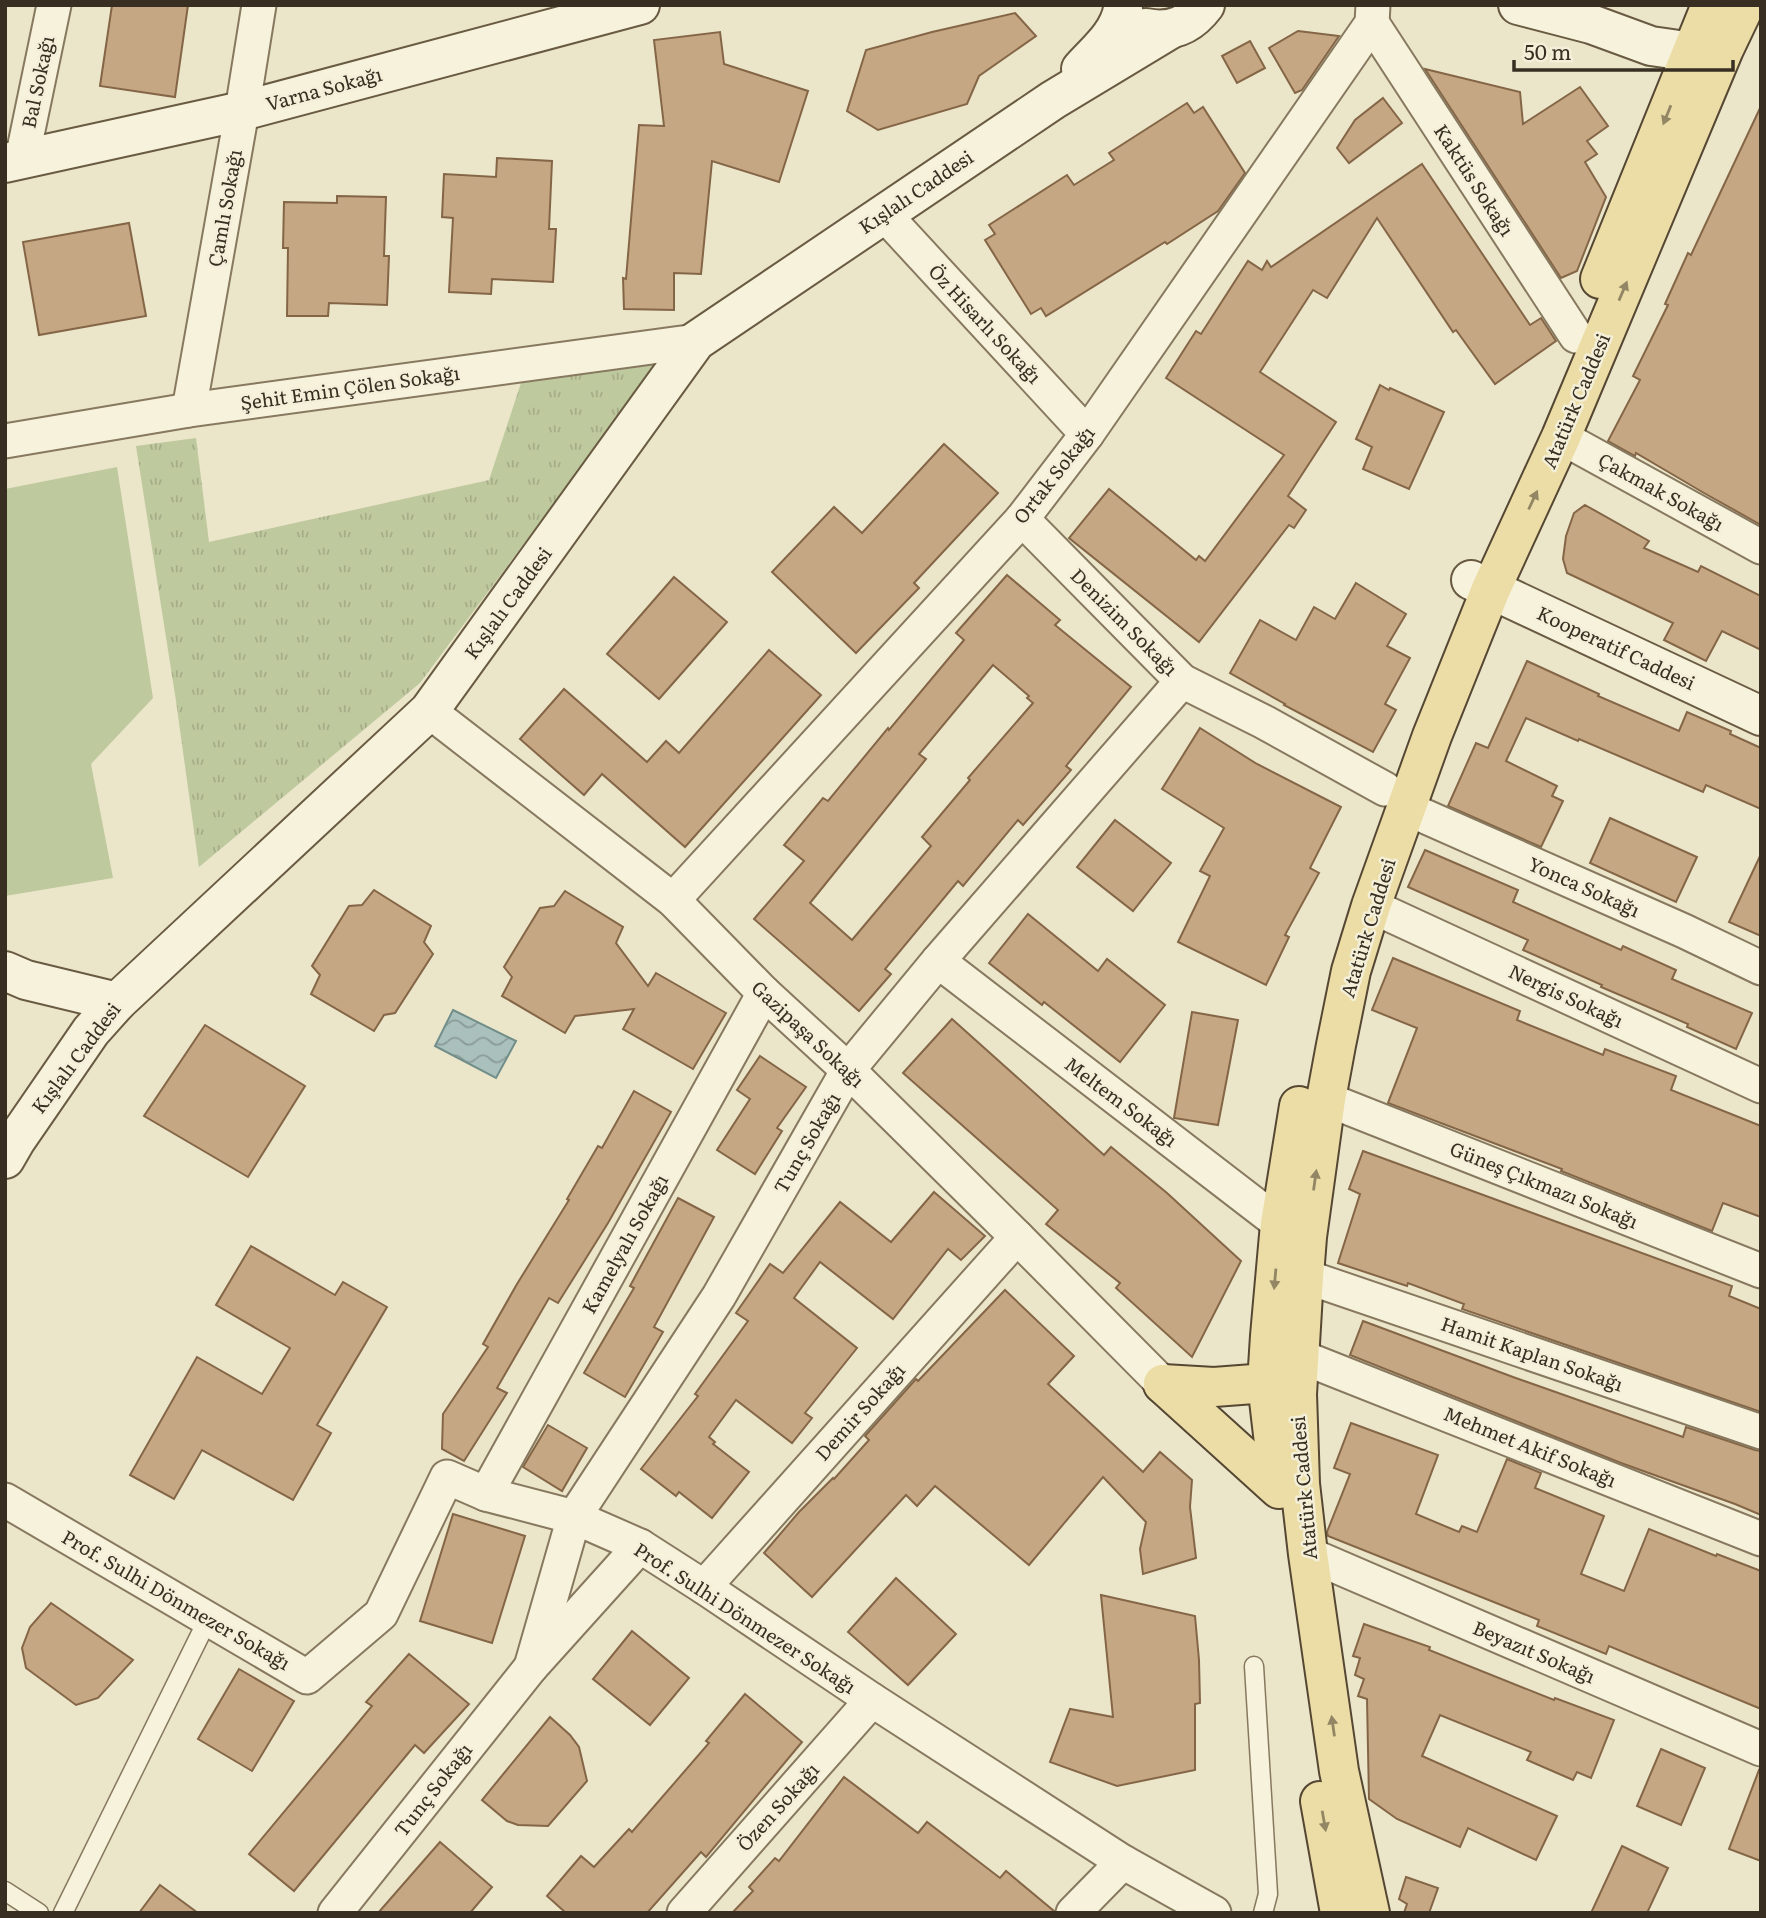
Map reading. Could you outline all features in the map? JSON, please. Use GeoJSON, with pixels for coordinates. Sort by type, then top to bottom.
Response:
{"type":"FeatureCollection","features":[{"type":"Feature","properties":{"kind":"main road","name":"Atatürk Caddesi"},"geometry":{"type":"LineString","coordinates":[[1340,1913],[1309,1737],[1279,1489],[1279,1399],[1299,1356],[1304,1276],[1294,1230],[1313,1023],[1349,892],[1396,799],[1576,336],[1730,24]]}},
{"type":"Feature","properties":{"kind":"main road","name":"Atatürk Caddesi"},"geometry":{"type":"LineString","coordinates":[[1481,584],[1561,437],[1730,24]]}},
{"type":"Feature","properties":{"kind":"main road","name":"Atatürk Caddesi"},"geometry":{"type":"LineString","coordinates":[[1370,1913],[1339,1771],[1300,1484],[1279,1399],[1270,1336],[1326,1099],[1351,971],[1371,906],[1396,799]]}},
{"type":"Feature","properties":{"kind":"main road"},"geometry":{"type":"LineString","coordinates":[[1163,1384],[1214,1387],[1279,1399]]}},
{"type":"Feature","properties":{"kind":"main road"},"geometry":{"type":"LineString","coordinates":[[1163,1384],[1279,1489]]}},
{"type":"Feature","properties":{"kind":"street","name":"Bal Sokağı"},"geometry":{"type":"LineString","coordinates":[[14,161],[54,5]]}},
{"type":"Feature","properties":{"kind":"street","name":"Çamlı Sokağı"},"geometry":{"type":"LineString","coordinates":[[189,410],[258,5]]}},
{"type":"Feature","properties":{"kind":"street","name":"Varna Sokağı"},"geometry":{"type":"LineString","coordinates":[[14,161],[242,111],[640,5]]}},
{"type":"Feature","properties":{"kind":"street"},"geometry":{"type":"LineString","coordinates":[[1518,5],[1591,24],[1651,46],[1730,24]]}},
{"type":"Feature","properties":{"kind":"street","name":"Kışlalı Caddesi"},"geometry":{"type":"LineString","coordinates":[[5,1159],[91,1031],[117,1002],[429,711],[696,341],[1053,100],[1169,30],[1195,18],[1205,6]]}},
{"type":"Feature","properties":{"kind":"street"},"geometry":{"type":"LineString","coordinates":[[1121,7],[1133,22],[1144,28],[1169,30]]}},
{"type":"Feature","properties":{"kind":"street","name":"Kışlalı Caddesi"},"geometry":{"type":"LineString","coordinates":[[1053,100],[1115,32],[1121,20],[1121,7]]}},
{"type":"Feature","properties":{"kind":"street","name":"Kaktüs Sokağı"},"geometry":{"type":"LineString","coordinates":[[1372,14],[1576,336]]}},
{"type":"Feature","properties":{"kind":"street","name":"Ortak Sokağı"},"geometry":{"type":"LineString","coordinates":[[673,900],[1022,519],[1087,433],[1372,14]]}},
{"type":"Feature","properties":{"kind":"street","name":"Öz Hisarlı Sokağı"},"geometry":{"type":"LineString","coordinates":[[884,214],[1087,433]]}},
{"type":"Feature","properties":{"kind":"street","name":"Şehit Emin Çölen Sokağı"},"geometry":{"type":"LineString","coordinates":[[5,441],[189,410],[696,341]]}},
{"type":"Feature","properties":{"kind":"street","name":"Çakmak Sokağı"},"geometry":{"type":"LineString","coordinates":[[1561,437],[1761,547]]}},
{"type":"Feature","properties":{"kind":"street","name":"Denizim Sokağı"},"geometry":{"type":"LineString","coordinates":[[1022,519],[1182,681],[1264,722],[1396,799]]}},
{"type":"Feature","properties":{"kind":"street","name":"Kooperatif Caddesi"},"geometry":{"type":"LineString","coordinates":[[1481,584],[1761,716]]}},
{"type":"Feature","properties":{"kind":"street","name":"Tunç Sokağı"},"geometry":{"type":"LineString","coordinates":[[531,1667],[574,1517],[719,1296],[848,1070],[938,961],[1182,681]]}},
{"type":"Feature","properties":{"kind":"street","name":"Gazipaşa Sokağı"},"geometry":{"type":"LineString","coordinates":[[429,711],[673,900],[764,993],[848,1070],[1163,1384]]}},
{"type":"Feature","properties":{"kind":"street","name":"Yonca Sokağı"},"geometry":{"type":"LineString","coordinates":[[1396,799],[1761,968]]}},
{"type":"Feature","properties":{"kind":"street","name":"Nergis Sokağı"},"geometry":{"type":"LineString","coordinates":[[1371,906],[1761,1086]]}},
{"type":"Feature","properties":{"kind":"street","name":"Meltem Sokağı"},"geometry":{"type":"LineString","coordinates":[[938,961],[1294,1230]]}},
{"type":"Feature","properties":{"kind":"street"},"geometry":{"type":"LineString","coordinates":[[15,976],[117,1002]]}},
{"type":"Feature","properties":{"kind":"street"},"geometry":{"type":"LineString","coordinates":[[15,976],[91,1031]]}},
{"type":"Feature","properties":{"kind":"street","name":"Kamelyalı Sokağı"},"geometry":{"type":"LineString","coordinates":[[486,1494],[764,993]]}},
{"type":"Feature","properties":{"kind":"street","name":"Güneş Çıkmazı Sokağı"},"geometry":{"type":"LineString","coordinates":[[1326,1099],[1761,1271]]}},
{"type":"Feature","properties":{"kind":"street","name":"Demir Sokağı"},"geometry":{"type":"LineString","coordinates":[[704,1587],[1017,1237]]}},
{"type":"Feature","properties":{"kind":"street","name":"Hamit Kaplan Sokağı"},"geometry":{"type":"LineString","coordinates":[[1304,1276],[1761,1432]]}},
{"type":"Feature","properties":{"kind":"street","name":"Mehmet Akif Sokağı"},"geometry":{"type":"LineString","coordinates":[[1299,1356],[1761,1539]]}},
{"type":"Feature","properties":{"kind":"street","name":"Prof. Sulhi Dönmezer Sokağı"},"geometry":{"type":"LineString","coordinates":[[5,1500],[307,1677],[381,1614],[447,1477],[486,1494],[574,1517],[640,1546],[1123,1862],[1214,1913]]}},
{"type":"Feature","properties":{"kind":"street","name":"Tunç Sokağı"},"geometry":{"type":"LineString","coordinates":[[335,1913],[531,1667],[640,1546]]}},
{"type":"Feature","properties":{"kind":"street","name":"Beyazıt Sokağı"},"geometry":{"type":"LineString","coordinates":[[1308,1554],[1761,1749]]}},
{"type":"Feature","properties":{"kind":"street","name":"Özen Sokağı"},"geometry":{"type":"LineString","coordinates":[[684,1913],[872,1700]]}},
{"type":"Feature","properties":{"kind":"street"},"geometry":{"type":"LineString","coordinates":[[1073,1913],[1123,1862]]}},
{"type":"Feature","properties":{"kind":"lane"},"geometry":{"type":"LineString","coordinates":[[63,1913],[208,1619]]}},
{"type":"Feature","properties":{"kind":"lane"},"geometry":{"type":"LineString","coordinates":[[1254,1666],[1268,1894],[1263,1913]]}},
{"type":"Feature","properties":{"kind":"lane"},"geometry":{"type":"LineString","coordinates":[[5,1891],[39,1913]]}},
{"type":"Feature","properties":{"kind":"green space"},"geometry":{"type":"Polygon","coordinates":[[[664,356],[420,683],[199,867],[136,446],[196,438],[209,542],[489,480],[522,380],[664,356]]]}},
{"type":"Feature","properties":{"kind":"green space"},"geometry":{"type":"Polygon","coordinates":[[[117,467],[153,698],[91,764],[113,878],[5,896],[5,489],[117,467]]]}},
{"type":"Feature","properties":{"kind":"water"},"geometry":{"type":"Polygon","coordinates":[[[453,1010],[516,1041],[496,1078],[435,1046],[453,1010]]]}},
{"type":"Feature","properties":{"kind":"building"},"geometry":{"type":"Polygon","coordinates":[[[112,5],[188,5],[175,97],[100,86],[112,5]]]}},
{"type":"Feature","properties":{"kind":"building"},"geometry":{"type":"Polygon","coordinates":[[[1015,13],[1036,36],[979,76],[967,104],[878,130],[847,111],[866,50],[1015,13]]]}},
{"type":"Feature","properties":{"kind":"building"},"geometry":{"type":"Polygon","coordinates":[[[1298,31],[1339,36],[1302,90],[1295,93],[1269,48],[1298,31]]]}},
{"type":"Feature","properties":{"kind":"building"},"geometry":{"type":"Polygon","coordinates":[[[720,32],[724,64],[808,91],[779,182],[712,161],[701,274],[674,273],[674,310],[624,309],[623,278],[626,279],[639,125],[664,126],[654,40],[720,32]]]}},
{"type":"Feature","properties":{"kind":"building"},"geometry":{"type":"Polygon","coordinates":[[[1250,41],[1265,68],[1237,83],[1222,56],[1250,41]]]}},
{"type":"Feature","properties":{"kind":"building"},"geometry":{"type":"Polygon","coordinates":[[[1425,69],[1520,92],[1523,124],[1580,87],[1608,126],[1587,141],[1597,154],[1585,162],[1606,197],[1577,271],[1561,278],[1425,69]]]}},
{"type":"Feature","properties":{"kind":"building"},"geometry":{"type":"Polygon","coordinates":[[[1383,98],[1402,123],[1349,163],[1337,148],[1355,120],[1383,98]]]}},
{"type":"Feature","properties":{"kind":"building"},"geometry":{"type":"Polygon","coordinates":[[[1187,103],[1194,113],[1203,107],[1245,173],[1218,211],[1046,316],[1041,308],[1031,314],[985,240],[995,234],[989,225],[1067,175],[1074,185],[1114,160],[1109,153],[1187,103]]]}},
{"type":"Feature","properties":{"kind":"building"},"geometry":{"type":"Polygon","coordinates":[[[1761,106],[1761,525],[1636,453],[1635,456],[1608,441],[1640,380],[1633,376],[1668,305],[1665,304],[1688,253],[1691,255],[1761,106]]]}},
{"type":"Feature","properties":{"kind":"building"},"geometry":{"type":"Polygon","coordinates":[[[497,158],[552,161],[549,229],[556,229],[553,282],[492,279],[491,294],[449,292],[453,218],[442,217],[444,174],[496,177],[497,158]]]}},
{"type":"Feature","properties":{"kind":"building"},"geometry":{"type":"Polygon","coordinates":[[[1422,164],[1530,325],[1541,318],[1556,341],[1495,384],[1456,330],[1453,332],[1377,218],[1327,298],[1313,290],[1260,372],[1336,422],[1288,496],[1306,510],[1294,528],[1289,525],[1199,642],[1069,538],[1109,489],[1196,560],[1199,556],[1205,561],[1284,455],[1166,378],[1196,331],[1201,334],[1248,261],[1262,270],[1267,261],[1271,267],[1422,164]]]}},
{"type":"Feature","properties":{"kind":"building"},"geometry":{"type":"Polygon","coordinates":[[[337,196],[386,197],[384,256],[389,256],[387,305],[329,303],[328,316],[287,316],[288,248],[283,248],[284,202],[337,203],[337,196]]]}},
{"type":"Feature","properties":{"kind":"building"},"geometry":{"type":"Polygon","coordinates":[[[129,223],[146,316],[39,335],[23,242],[129,223]]]}},
{"type":"Feature","properties":{"kind":"building"},"geometry":{"type":"Polygon","coordinates":[[[1380,385],[1444,412],[1409,489],[1363,469],[1372,447],[1356,439],[1380,385]]]}},
{"type":"Feature","properties":{"kind":"building"},"geometry":{"type":"Polygon","coordinates":[[[944,444],[998,493],[914,583],[919,588],[856,653],[772,572],[834,507],[862,533],[944,444]]]}},
{"type":"Feature","properties":{"kind":"building"},"geometry":{"type":"Polygon","coordinates":[[[1585,505],[1649,541],[1644,548],[1698,572],[1701,566],[1761,596],[1761,650],[1722,631],[1706,661],[1664,640],[1673,623],[1567,573],[1563,559],[1566,536],[1574,513],[1585,505]]]}},
{"type":"Feature","properties":{"kind":"building"},"geometry":{"type":"Polygon","coordinates":[[[1007,575],[1060,620],[1055,625],[1131,687],[1066,766],[1071,770],[1023,825],[1018,820],[963,886],[958,881],[885,969],[891,974],[859,1011],[754,919],[804,861],[784,845],[823,798],[828,801],[964,640],[956,633],[1007,575]],[[993,665],[919,754],[926,759],[810,903],[852,940],[931,846],[922,837],[970,780],[968,778],[1033,703],[1027,698],[1029,696],[993,665]]]}},
{"type":"Feature","properties":{"kind":"building"},"geometry":{"type":"Polygon","coordinates":[[[674,577],[727,622],[659,699],[607,654],[674,577]]]}},
{"type":"Feature","properties":{"kind":"building"},"geometry":{"type":"Polygon","coordinates":[[[1356,583],[1406,614],[1387,646],[1410,658],[1385,704],[1396,710],[1373,752],[1230,673],[1260,620],[1296,640],[1314,607],[1335,619],[1356,583]]]}},
{"type":"Feature","properties":{"kind":"building"},"geometry":{"type":"Polygon","coordinates":[[[769,650],[821,695],[685,847],[602,774],[584,795],[520,739],[564,689],[647,762],[666,741],[679,753],[769,650]]]}},
{"type":"Feature","properties":{"kind":"building"},"geometry":{"type":"Polygon","coordinates":[[[1527,661],[1679,731],[1687,712],[1731,731],[1730,734],[1761,748],[1761,809],[1706,785],[1703,792],[1526,718],[1506,761],[1557,786],[1552,796],[1563,801],[1541,847],[1448,806],[1476,743],[1488,748],[1527,661]]]}},
{"type":"Feature","properties":{"kind":"building"},"geometry":{"type":"Polygon","coordinates":[[[1200,728],[1257,764],[1341,807],[1310,868],[1319,873],[1285,935],[1289,937],[1266,985],[1178,942],[1210,876],[1200,871],[1224,828],[1162,789],[1200,728]]]}},
{"type":"Feature","properties":{"kind":"building"},"geometry":{"type":"Polygon","coordinates":[[[1610,818],[1697,857],[1676,902],[1590,863],[1610,818]]]}},
{"type":"Feature","properties":{"kind":"building"},"geometry":{"type":"Polygon","coordinates":[[[1115,820],[1171,863],[1133,911],[1077,867],[1115,820]]]}},
{"type":"Feature","properties":{"kind":"building"},"geometry":{"type":"Polygon","coordinates":[[[1425,850],[1518,890],[1513,902],[1621,950],[1623,946],[1676,970],[1672,979],[1752,1013],[1736,1049],[1687,1027],[1688,1024],[1523,950],[1528,940],[1408,887],[1425,850]]]}},
{"type":"Feature","properties":{"kind":"building"},"geometry":{"type":"Polygon","coordinates":[[[1761,854],[1761,936],[1729,922],[1761,854]]]}},
{"type":"Feature","properties":{"kind":"building"},"geometry":{"type":"Polygon","coordinates":[[[374,890],[431,926],[424,942],[433,954],[395,1013],[384,1015],[374,1031],[311,994],[320,975],[312,966],[349,906],[362,905],[374,890]]]}},
{"type":"Feature","properties":{"kind":"building"},"geometry":{"type":"Polygon","coordinates":[[[565,891],[623,927],[616,943],[648,986],[656,973],[726,1013],[693,1069],[623,1029],[634,1009],[575,1016],[565,1033],[502,996],[512,977],[504,967],[540,908],[554,906],[565,891]]]}},
{"type":"Feature","properties":{"kind":"building"},"geometry":{"type":"Polygon","coordinates":[[[1028,914],[1098,971],[1107,959],[1165,1005],[1120,1062],[989,963],[1028,914]]]}},
{"type":"Feature","properties":{"kind":"building"},"geometry":{"type":"Polygon","coordinates":[[[1393,958],[1520,1011],[1517,1020],[1603,1055],[1605,1049],[1676,1076],[1671,1090],[1761,1126],[1761,1217],[1723,1203],[1712,1231],[1561,1171],[1562,1169],[1388,1103],[1417,1028],[1372,1010],[1393,958]]]}},
{"type":"Feature","properties":{"kind":"building"},"geometry":{"type":"Polygon","coordinates":[[[1192,1012],[1238,1020],[1218,1125],[1174,1118],[1192,1012]]]}},
{"type":"Feature","properties":{"kind":"building"},"geometry":{"type":"Polygon","coordinates":[[[952,1019],[1104,1155],[1111,1147],[1167,1193],[1241,1261],[1192,1357],[1116,1288],[1120,1283],[1046,1224],[1058,1210],[903,1073],[952,1019]]]}},
{"type":"Feature","properties":{"kind":"building"},"geometry":{"type":"Polygon","coordinates":[[[205,1025],[305,1086],[248,1177],[144,1116],[205,1025]]]}},
{"type":"Feature","properties":{"kind":"building"},"geometry":{"type":"Polygon","coordinates":[[[760,1056],[806,1087],[777,1128],[782,1131],[755,1174],[717,1150],[750,1099],[737,1090],[760,1056]]]}},
{"type":"Feature","properties":{"kind":"building"},"geometry":{"type":"Polygon","coordinates":[[[634,1091],[671,1112],[608,1223],[558,1303],[549,1298],[497,1388],[507,1393],[464,1461],[442,1449],[443,1414],[488,1347],[483,1344],[517,1284],[569,1200],[567,1199],[598,1146],[602,1148],[634,1091]]]}},
{"type":"Feature","properties":{"kind":"building"},"geometry":{"type":"Polygon","coordinates":[[[1363,1151],[1732,1286],[1729,1296],[1761,1309],[1761,1412],[1462,1309],[1464,1304],[1408,1283],[1407,1286],[1338,1263],[1360,1194],[1349,1189],[1363,1151]]]}},
{"type":"Feature","properties":{"kind":"building"},"geometry":{"type":"Polygon","coordinates":[[[934,1192],[985,1236],[961,1260],[948,1249],[893,1319],[820,1262],[794,1298],[857,1348],[805,1413],[812,1418],[792,1443],[736,1400],[709,1437],[715,1442],[713,1444],[749,1472],[712,1518],[679,1492],[676,1496],[641,1469],[698,1396],[695,1394],[748,1321],[736,1313],[770,1264],[783,1273],[840,1202],[891,1242],[934,1192]]]}},
{"type":"Feature","properties":{"kind":"building"},"geometry":{"type":"Polygon","coordinates":[[[678,1198],[714,1217],[654,1327],[663,1332],[625,1397],[584,1373],[634,1288],[630,1286],[678,1198]]]}},
{"type":"Feature","properties":{"kind":"building"},"geometry":{"type":"Polygon","coordinates":[[[251,1246],[335,1295],[343,1282],[387,1307],[317,1425],[331,1433],[293,1500],[202,1450],[174,1499],[130,1475],[197,1357],[262,1394],[290,1348],[216,1305],[251,1246]]]}},
{"type":"Feature","properties":{"kind":"building"},"geometry":{"type":"Polygon","coordinates":[[[1005,1290],[1074,1356],[1048,1384],[1143,1472],[1160,1452],[1192,1480],[1190,1507],[1196,1558],[1143,1574],[1140,1549],[1146,1522],[1103,1477],[1029,1565],[935,1486],[917,1506],[906,1495],[812,1597],[764,1553],[799,1512],[869,1440],[865,1436],[916,1379],[918,1381],[1005,1290]]]}},
{"type":"Feature","properties":{"kind":"building"},"geometry":{"type":"Polygon","coordinates":[[[1363,1321],[1683,1437],[1686,1427],[1761,1451],[1761,1515],[1621,1463],[1350,1355],[1363,1321]]]}},
{"type":"Feature","properties":{"kind":"building"},"geometry":{"type":"Polygon","coordinates":[[[1351,1423],[1438,1455],[1416,1514],[1459,1532],[1462,1526],[1477,1532],[1507,1459],[1541,1473],[1535,1488],[1604,1516],[1581,1574],[1624,1591],[1649,1529],[1761,1571],[1761,1709],[1609,1646],[1606,1654],[1537,1626],[1539,1620],[1328,1536],[1327,1532],[1350,1474],[1334,1468],[1351,1423]]]}},
{"type":"Feature","properties":{"kind":"building"},"geometry":{"type":"Polygon","coordinates":[[[548,1425],[587,1448],[562,1491],[523,1467],[548,1425]]]}},
{"type":"Feature","properties":{"kind":"building"},"geometry":{"type":"Polygon","coordinates":[[[453,1514],[525,1536],[492,1643],[420,1621],[453,1514]]]}},
{"type":"Feature","properties":{"kind":"building"},"geometry":{"type":"Polygon","coordinates":[[[896,1578],[956,1634],[908,1685],[848,1632],[896,1578]]]}},
{"type":"Feature","properties":{"kind":"building"},"geometry":{"type":"Polygon","coordinates":[[[1101,1595],[1195,1616],[1200,1703],[1195,1704],[1195,1770],[1117,1786],[1050,1762],[1070,1709],[1113,1717],[1101,1595]]]}},
{"type":"Feature","properties":{"kind":"building"},"geometry":{"type":"Polygon","coordinates":[[[51,1603],[133,1660],[98,1698],[76,1705],[26,1668],[22,1648],[30,1627],[51,1603]]]}},
{"type":"Feature","properties":{"kind":"building"},"geometry":{"type":"Polygon","coordinates":[[[1364,1624],[1430,1647],[1429,1650],[1554,1700],[1555,1698],[1614,1720],[1591,1778],[1577,1772],[1573,1780],[1527,1760],[1531,1752],[1440,1715],[1422,1756],[1557,1816],[1536,1860],[1468,1828],[1460,1847],[1397,1819],[1369,1799],[1367,1699],[1358,1696],[1364,1679],[1355,1675],[1360,1658],[1353,1656],[1364,1624]]]}},
{"type":"Feature","properties":{"kind":"building"},"geometry":{"type":"Polygon","coordinates":[[[632,1631],[689,1678],[650,1725],[593,1679],[632,1631]]]}},
{"type":"Feature","properties":{"kind":"building"},"geometry":{"type":"Polygon","coordinates":[[[409,1654],[469,1704],[424,1753],[415,1745],[294,1891],[249,1854],[372,1706],[366,1702],[409,1654]]]}},
{"type":"Feature","properties":{"kind":"building"},"geometry":{"type":"Polygon","coordinates":[[[239,1669],[294,1701],[252,1771],[198,1739],[239,1669]]]}},
{"type":"Feature","properties":{"kind":"building"},"geometry":{"type":"Polygon","coordinates":[[[745,1694],[802,1742],[706,1857],[701,1852],[647,1913],[566,1913],[547,1896],[581,1856],[594,1867],[629,1829],[632,1832],[709,1743],[706,1741],[745,1694]]]}},
{"type":"Feature","properties":{"kind":"building"},"geometry":{"type":"Polygon","coordinates":[[[550,1717],[579,1747],[587,1781],[548,1826],[518,1825],[507,1821],[482,1800],[550,1717]]]}},
{"type":"Feature","properties":{"kind":"building"},"geometry":{"type":"Polygon","coordinates":[[[1661,1749],[1705,1768],[1681,1825],[1637,1806],[1661,1749]]]}},
{"type":"Feature","properties":{"kind":"building"},"geometry":{"type":"Polygon","coordinates":[[[1759,1770],[1761,1771],[1761,1861],[1729,1849],[1759,1770]]]}},
{"type":"Feature","properties":{"kind":"building"},"geometry":{"type":"Polygon","coordinates":[[[844,1777],[918,1833],[927,1822],[1000,1878],[1006,1871],[1054,1913],[732,1913],[753,1891],[749,1887],[775,1858],[779,1861],[844,1777]]]}},
{"type":"Feature","properties":{"kind":"building"},"geometry":{"type":"Polygon","coordinates":[[[440,1842],[492,1887],[470,1913],[378,1913],[440,1842]]]}},
{"type":"Feature","properties":{"kind":"building"},"geometry":{"type":"Polygon","coordinates":[[[1622,1846],[1668,1868],[1647,1913],[1591,1913],[1622,1846]]]}},
{"type":"Feature","properties":{"kind":"building"},"geometry":{"type":"Polygon","coordinates":[[[1406,1877],[1438,1888],[1429,1913],[1404,1913],[1407,1904],[1399,1899],[1406,1877]]]}},
{"type":"Feature","properties":{"kind":"building"},"geometry":{"type":"Polygon","coordinates":[[[160,1885],[198,1913],[139,1913],[160,1885]]]}}]}
